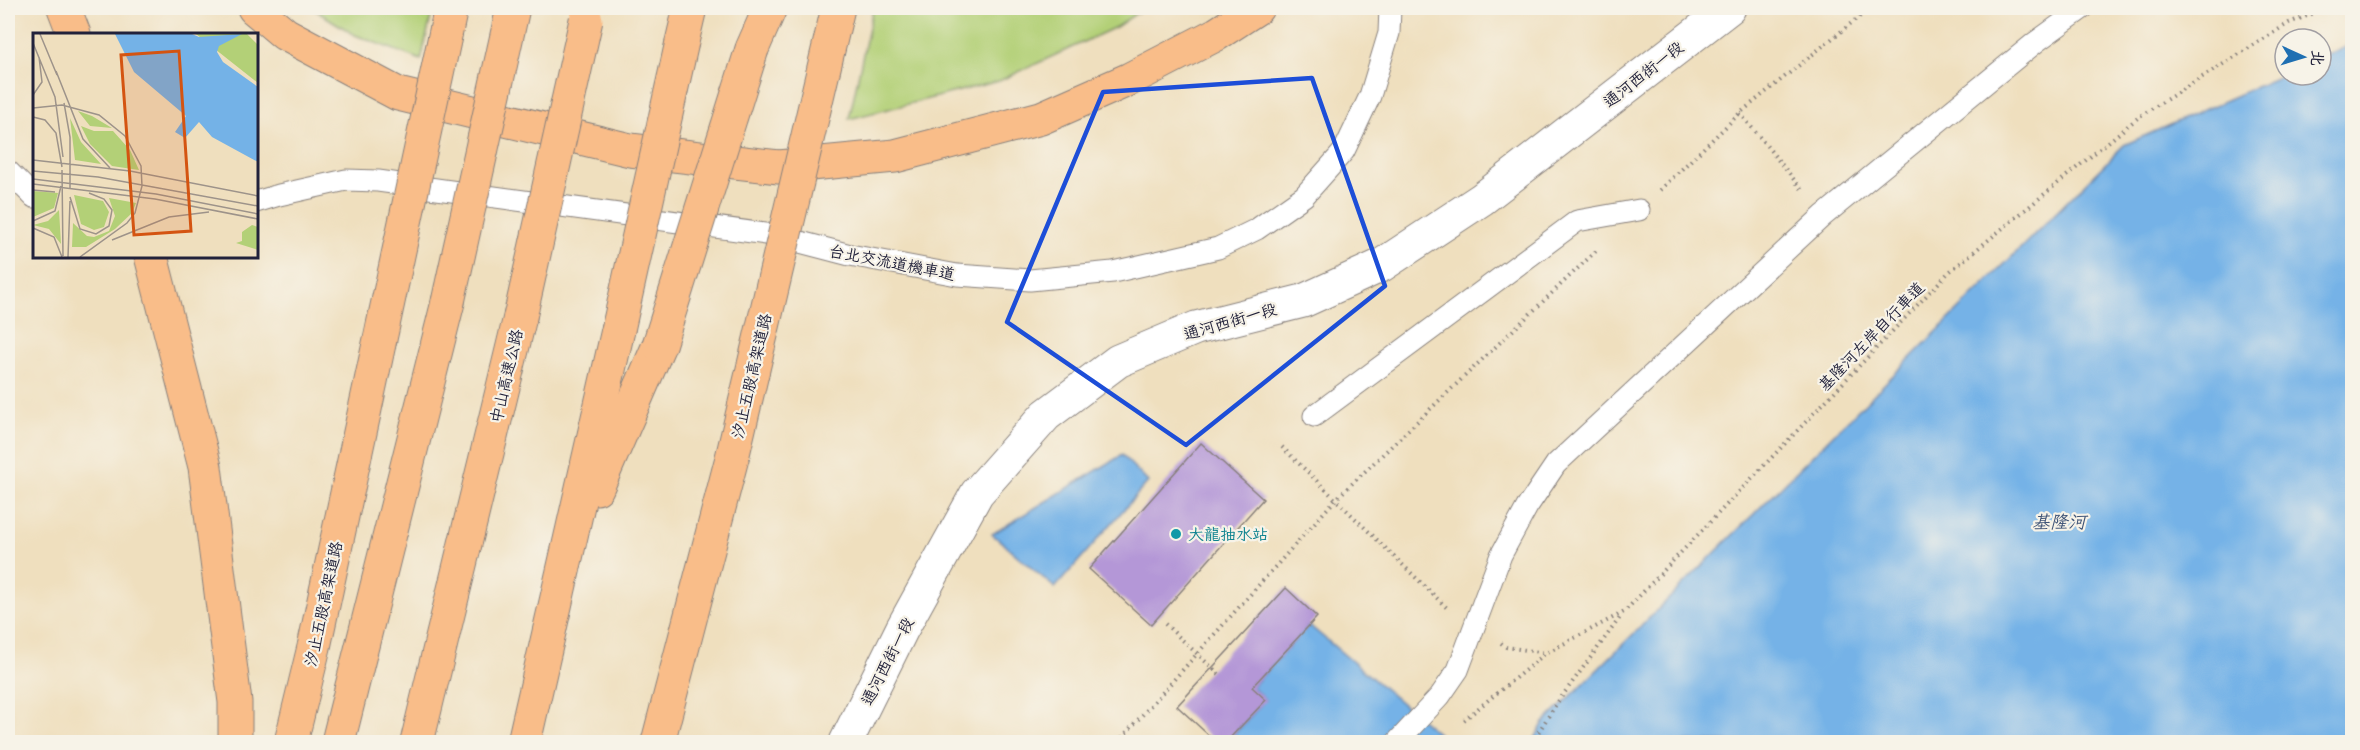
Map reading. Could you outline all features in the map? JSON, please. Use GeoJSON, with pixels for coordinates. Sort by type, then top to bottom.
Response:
{"type":"FeatureCollection","features":[{"type":"Feature","properties":{"kind":"highway"},"geometry":{"type":"LineString","coordinates":[[64,8],[74,33]]}},
{"type":"Feature","properties":{"kind":"highway"},"geometry":{"type":"LineString","coordinates":[[254,8],[285,34],[398,94],[630,150],[779,167],[895,156],[1041,118],[1130,79],[1217,34],[1257,8]]}},
{"type":"Feature","properties":{"kind":"highway","name":"汐止五股高架道路"},"geometry":{"type":"LineString","coordinates":[[291,742],[319,624],[451,8]]}},
{"type":"Feature","properties":{"kind":"highway"},"geometry":{"type":"LineString","coordinates":[[338,742],[448,302],[513,8]]}},
{"type":"Feature","properties":{"kind":"highway"},"geometry":{"type":"LineString","coordinates":[[524,742],[690,8]]}},
{"type":"Feature","properties":{"kind":"highway"},"geometry":{"type":"LineString","coordinates":[[563,567],[659,345],[752,49],[771,8]]}},
{"type":"Feature","properties":{"kind":"highway","name":"汐止五股高架道路"},"geometry":{"type":"LineString","coordinates":[[658,742],[733,453],[838,8]]}},
{"type":"Feature","properties":{"kind":"highway","name":"中山高速公路"},"geometry":{"type":"LineString","coordinates":[[417,742],[519,317],[587,14]]}},
{"type":"Feature","properties":{"kind":"highway"},"geometry":{"type":"LineString","coordinates":[[152,258],[206,467],[235,702],[235,742]]}},
{"type":"Feature","properties":{"kind":"street","name":"通河西街一段"},"geometry":{"type":"LineString","coordinates":[[846,742],[902,629],[977,493],[1046,415],[1118,361],[1196,328],[1303,301],[1382,265],[1482,199],[1729,8]]}},
{"type":"Feature","properties":{"kind":"lane","name":"台北交流道機車道"},"geometry":{"type":"LineString","coordinates":[[258,202],[346,180],[378,181],[773,235],[850,255],[957,275],[1030,280],[1113,272],[1218,248],[1257,229],[1304,196],[1344,151],[1370,96],[1389,33],[1390,8]]}},
{"type":"Feature","properties":{"kind":"lane"},"geometry":{"type":"LineString","coordinates":[[1397,742],[1440,696],[1458,669],[1501,555],[1527,507],[1556,464],[1823,216],[2036,42],[2083,8]]}},
{"type":"Feature","properties":{"kind":"lane"},"geometry":{"type":"LineString","coordinates":[[8,171],[33,196]]}},
{"type":"Feature","properties":{"kind":"lane"},"geometry":{"type":"LineString","coordinates":[[1314,416],[1577,221],[1640,210]]}},
{"type":"Feature","properties":{"kind":"path"},"geometry":{"type":"LineString","coordinates":[[1640,210],[1740,113],[1870,8]]}},
{"type":"Feature","properties":{"kind":"path","name":"基隆河左岸自行車道"},"geometry":{"type":"LineString","coordinates":[[1465,719],[1546,653],[1624,612],[1948,273],[2140,116],[2289,22],[2327,8]]}},
{"type":"Feature","properties":{"kind":"path"},"geometry":{"type":"LineString","coordinates":[[1740,113],[1823,216]]}},
{"type":"Feature","properties":{"kind":"path"},"geometry":{"type":"LineString","coordinates":[[1118,742],[1336,499],[1596,251]]}},
{"type":"Feature","properties":{"kind":"path"},"geometry":{"type":"LineString","coordinates":[[1282,447],[1411,573]]}},
{"type":"Feature","properties":{"kind":"path"},"geometry":{"type":"LineString","coordinates":[[1532,742],[1557,703],[1624,612]]}},
{"type":"Feature","properties":{"kind":"path"},"geometry":{"type":"LineString","coordinates":[[1165,624],[1219,674]]}},
{"type":"Feature","properties":{"kind":"highlighted area"},"geometry":{"type":"Polygon","coordinates":[[[1312,78],[1385,286],[1186,445],[1007,322],[1103,92],[1312,78]]]}},
{"type":"Feature","properties":{"kind":"green space"},"geometry":{"type":"Polygon","coordinates":[[[312,8],[433,8],[421,60],[355,35],[312,8]]]}},
{"type":"Feature","properties":{"kind":"green space"},"geometry":{"type":"Polygon","coordinates":[[[873,8],[1144,8],[1116,27],[999,81],[849,119],[873,8]]]}},
{"type":"Feature","properties":{"kind":"water","name":"基隆河"},"geometry":{"type":"Polygon","coordinates":[[[2352,44],[2352,742],[1533,742],[1543,724],[2124,145],[2273,79],[2273,87],[2333,87],[2333,53],[2352,44]]]}},
{"type":"Feature","properties":{"kind":"water"},"geometry":{"type":"Polygon","coordinates":[[[1122,455],[1148,482],[1055,588],[992,534],[1122,455]]]}},
{"type":"Feature","properties":{"kind":"water"},"geometry":{"type":"Polygon","coordinates":[[[1309,625],[1448,742],[1227,742],[1265,700],[1252,687],[1309,625]]]}},
{"type":"Feature","properties":{"kind":"building","name":"大龍抽水站"},"geometry":{"type":"Polygon","coordinates":[[[1201,443],[1263,499],[1151,625],[1089,569],[1201,443]]]}},
{"type":"Feature","properties":{"kind":"building"},"geometry":{"type":"Polygon","coordinates":[[[1286,588],[1317,617],[1252,687],[1266,700],[1226,742],[1216,742],[1177,706],[1286,588]]]}},
{"type":"Feature","properties":{"kind":"place","name":"大龍抽水站"},"geometry":{"type":"Point","coordinates":[1176,534]}}]}
